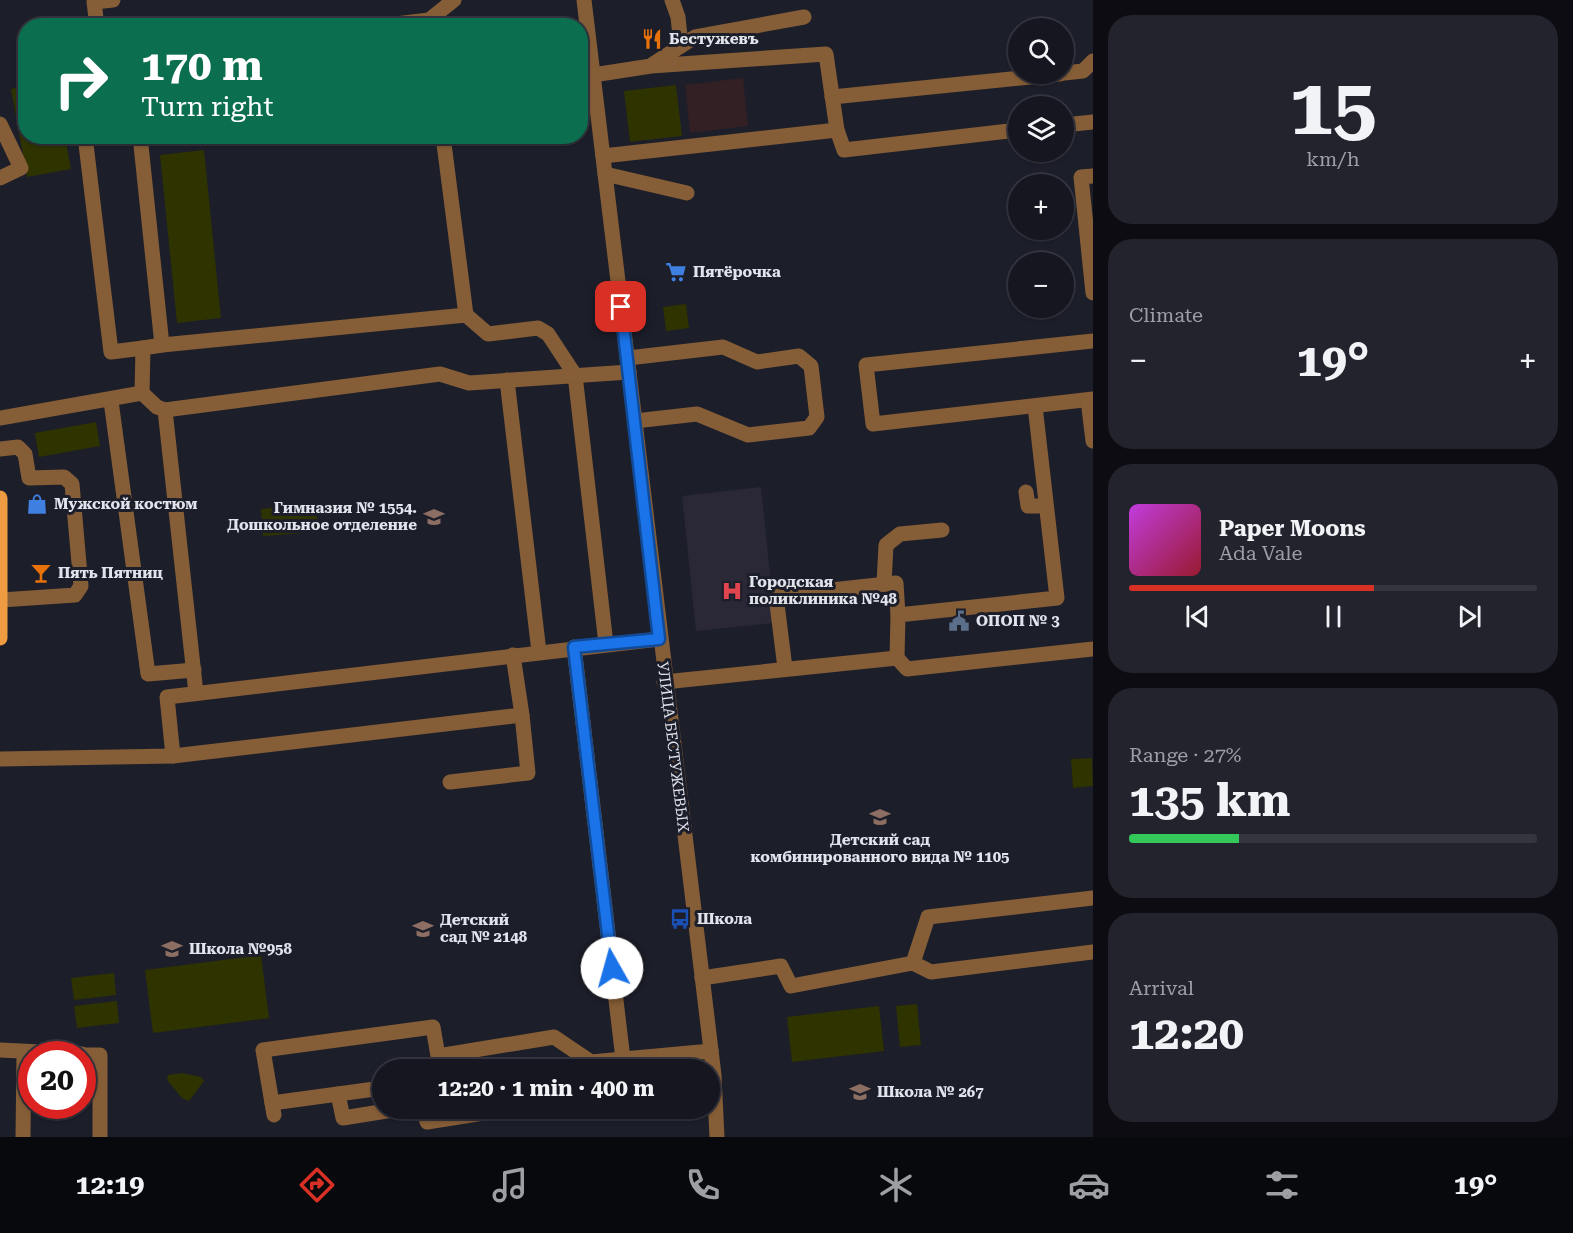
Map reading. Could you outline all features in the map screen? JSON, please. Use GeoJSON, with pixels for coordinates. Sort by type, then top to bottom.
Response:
{"type":"FeatureCollection","features":[{"type":"Feature","properties":{"kind":"main road"},"geometry":{"type":"LineString","coordinates":[[0,498],[0,638]]}},
{"type":"Feature","properties":{"kind":"street"},"geometry":{"type":"LineString","coordinates":[[96,18],[94,2],[113,0]]}},
{"type":"Feature","properties":{"kind":"street"},"geometry":{"type":"LineString","coordinates":[[434,18],[454,0]]}},
{"type":"Feature","properties":{"kind":"street","name":"УЛИЦА БЕСТУЖЕВЫХ"},"geometry":{"type":"LineString","coordinates":[[584,0],[586,18]]}},
{"type":"Feature","properties":{"kind":"street"},"geometry":{"type":"LineString","coordinates":[[672,0],[678,17],[681,46]]}},
{"type":"Feature","properties":{"kind":"street"},"geometry":{"type":"LineString","coordinates":[[651,66],[695,37],[804,17]]}},
{"type":"Feature","properties":{"kind":"street","name":"УЛИЦА БЕСТУЖЕВЫХ"},"geometry":{"type":"LineString","coordinates":[[588,33],[629,365],[664,682],[711,1051],[717,1105],[717,1137]]}},
{"type":"Feature","properties":{"kind":"street"},"geometry":{"type":"LineString","coordinates":[[593,75],[651,66],[826,54],[837,130],[844,150],[1008,131]]}},
{"type":"Feature","properties":{"kind":"street"},"geometry":{"type":"LineString","coordinates":[[1074,72],[1083,71],[1093,61]]}},
{"type":"Feature","properties":{"kind":"street"},"geometry":{"type":"LineString","coordinates":[[832,97],[1008,79]]}},
{"type":"Feature","properties":{"kind":"street"},"geometry":{"type":"LineString","coordinates":[[1074,124],[1093,122]]}},
{"type":"Feature","properties":{"kind":"street"},"geometry":{"type":"LineString","coordinates":[[0,124],[21,168],[0,178]]}},
{"type":"Feature","properties":{"kind":"street"},"geometry":{"type":"LineString","coordinates":[[603,156],[837,130]]}},
{"type":"Feature","properties":{"kind":"street"},"geometry":{"type":"LineString","coordinates":[[86,144],[111,352],[466,315]]}},
{"type":"Feature","properties":{"kind":"street"},"geometry":{"type":"LineString","coordinates":[[141,144],[162,345]]}},
{"type":"Feature","properties":{"kind":"street"},"geometry":{"type":"LineString","coordinates":[[444,144],[466,315],[488,334],[538,328],[548,334],[575,375],[606,644]]}},
{"type":"Feature","properties":{"kind":"street"},"geometry":{"type":"LineString","coordinates":[[605,174],[687,194]]}},
{"type":"Feature","properties":{"kind":"street"},"geometry":{"type":"LineString","coordinates":[[1093,176],[1081,177],[1093,293]]}},
{"type":"Feature","properties":{"kind":"street"},"geometry":{"type":"LineString","coordinates":[[1093,341],[866,365],[873,424],[1091,399],[1093,441]]}},
{"type":"Feature","properties":{"kind":"street"},"geometry":{"type":"LineString","coordinates":[[142,348],[142,393],[157,407],[165,410],[440,374],[469,383],[575,375],[723,347],[757,362],[799,356],[810,366],[817,417],[809,428],[747,435],[697,414],[635,421]]}},
{"type":"Feature","properties":{"kind":"street"},"geometry":{"type":"LineString","coordinates":[[507,380],[539,652]]}},
{"type":"Feature","properties":{"kind":"street"},"geometry":{"type":"LineString","coordinates":[[0,418],[111,401],[142,393]]}},
{"type":"Feature","properties":{"kind":"street"},"geometry":{"type":"LineString","coordinates":[[111,401],[148,674],[194,670]]}},
{"type":"Feature","properties":{"kind":"street"},"geometry":{"type":"LineString","coordinates":[[898,615],[1057,598],[1035,406]]}},
{"type":"Feature","properties":{"kind":"street"},"geometry":{"type":"LineString","coordinates":[[165,410],[196,693]]}},
{"type":"Feature","properties":{"kind":"street"},"geometry":{"type":"LineString","coordinates":[[0,449],[18,447],[25,454],[29,478],[64,477],[72,483],[81,586],[75,595],[1,600]]}},
{"type":"Feature","properties":{"kind":"street"},"geometry":{"type":"LineString","coordinates":[[1026,492],[1028,506],[1046,506]]}},
{"type":"Feature","properties":{"kind":"street"},"geometry":{"type":"LineString","coordinates":[[884,584],[886,545],[900,534],[942,530]]}},
{"type":"Feature","properties":{"kind":"street"},"geometry":{"type":"LineString","coordinates":[[785,668],[776,596],[896,583],[897,658],[907,669],[1093,649]]}},
{"type":"Feature","properties":{"kind":"street"},"geometry":{"type":"LineString","coordinates":[[174,756],[167,697],[574,647],[659,639]]}},
{"type":"Feature","properties":{"kind":"street"},"geometry":{"type":"LineString","coordinates":[[574,647],[623,1059],[711,1051]]}},
{"type":"Feature","properties":{"kind":"street"},"geometry":{"type":"LineString","coordinates":[[450,782],[528,772],[513,655]]}},
{"type":"Feature","properties":{"kind":"street"},"geometry":{"type":"LineString","coordinates":[[664,682],[897,658]]}},
{"type":"Feature","properties":{"kind":"street"},"geometry":{"type":"LineString","coordinates":[[0,759],[174,756],[522,716]]}},
{"type":"Feature","properties":{"kind":"street"},"geometry":{"type":"LineString","coordinates":[[913,963],[928,917],[1093,898]]}},
{"type":"Feature","properties":{"kind":"street"},"geometry":{"type":"LineString","coordinates":[[702,978],[781,966],[791,986],[913,963],[931,972],[1093,952]]}},
{"type":"Feature","properties":{"kind":"street"},"geometry":{"type":"LineString","coordinates":[[372,1089],[338,1094],[273,1109],[263,1050],[434,1027],[438,1056],[555,1037],[582,1059]]}},
{"type":"Feature","properties":{"kind":"street"},"geometry":{"type":"LineString","coordinates":[[0,1050],[18,1052]]}},
{"type":"Feature","properties":{"kind":"street"},"geometry":{"type":"LineString","coordinates":[[96,1055],[100,1055],[100,1137]]}},
{"type":"Feature","properties":{"kind":"street"},"geometry":{"type":"LineString","coordinates":[[338,1094],[343,1118],[372,1113]]}},
{"type":"Feature","properties":{"kind":"street"},"geometry":{"type":"LineString","coordinates":[[23,1119],[23,1137]]}},
{"type":"Feature","properties":{"kind":"street"},"geometry":{"type":"LineString","coordinates":[[426,1119],[426,1122],[445,1119]]}},
{"type":"Feature","properties":{"kind":"shaded area"},"geometry":{"type":"Polygon","coordinates":[[[743,78],[748,126],[690,133],[685,85],[743,78]]]}},
{"type":"Feature","properties":{"kind":"shaded area","name":"Городская поликлиника №48"},"geometry":{"type":"Polygon","coordinates":[[[761,487],[775,623],[696,631],[682,496],[761,487]]]}},
{"type":"Feature","properties":{"kind":"green space"},"geometry":{"type":"Polygon","coordinates":[[[676,85],[682,136],[630,142],[624,91],[676,85]]]}},
{"type":"Feature","properties":{"kind":"green space"},"geometry":{"type":"Polygon","coordinates":[[[18,88],[18,128],[11,89],[18,88]]]}},
{"type":"Feature","properties":{"kind":"green space"},"geometry":{"type":"Polygon","coordinates":[[[21,144],[66,144],[71,169],[27,177],[21,144]]]}},
{"type":"Feature","properties":{"kind":"green space"},"geometry":{"type":"Polygon","coordinates":[[[204,150],[221,318],[177,323],[160,155],[204,150]]]}},
{"type":"Feature","properties":{"kind":"green space"},"geometry":{"type":"Polygon","coordinates":[[[686,304],[689,328],[666,331],[663,307],[686,304]]]}},
{"type":"Feature","properties":{"kind":"green space"},"geometry":{"type":"Polygon","coordinates":[[[96,422],[100,446],[39,457],[35,433],[96,422]]]}},
{"type":"Feature","properties":{"kind":"green space"},"geometry":{"type":"Polygon","coordinates":[[[316,504],[318,532],[263,536],[261,509],[316,504]]]}},
{"type":"Feature","properties":{"kind":"green space"},"geometry":{"type":"Polygon","coordinates":[[[1092,758],[1093,786],[1073,788],[1071,759],[1092,758]]]}},
{"type":"Feature","properties":{"kind":"green space"},"geometry":{"type":"Polygon","coordinates":[[[261,955],[269,1018],[153,1033],[145,970],[261,955]]]}},
{"type":"Feature","properties":{"kind":"green space"},"geometry":{"type":"Polygon","coordinates":[[[114,973],[116,995],[74,1000],[71,978],[114,973]]]}},
{"type":"Feature","properties":{"kind":"green space"},"geometry":{"type":"Polygon","coordinates":[[[117,1001],[119,1023],[77,1028],[74,1006],[117,1001]]]}},
{"type":"Feature","properties":{"kind":"green space"},"geometry":{"type":"Polygon","coordinates":[[[917,1004],[921,1045],[900,1047],[896,1006],[917,1004]]]}},
{"type":"Feature","properties":{"kind":"green space"},"geometry":{"type":"Polygon","coordinates":[[[879,1006],[884,1051],[792,1062],[787,1017],[879,1006]]]}},
{"type":"Feature","properties":{"kind":"green space"},"geometry":{"type":"Polygon","coordinates":[[[182,1073],[201,1077],[204,1081],[189,1101],[182,1098],[167,1080],[168,1075],[182,1073]]]}},
{"type":"Feature","properties":{"kind":"place","name":"Бестужевъ"},"geometry":{"type":"Point","coordinates":[652,39]}},
{"type":"Feature","properties":{"kind":"place","name":"Пятёрочка"},"geometry":{"type":"Point","coordinates":[676,272]}},
{"type":"Feature","properties":{"kind":"place","name":"Мужской костюм"},"geometry":{"type":"Point","coordinates":[37,504]}},
{"type":"Feature","properties":{"kind":"place","name":"Гимназия № 1554. Дошкольное отделение"},"geometry":{"type":"Point","coordinates":[434,517]}},
{"type":"Feature","properties":{"kind":"place","name":"Пять Пятниц"},"geometry":{"type":"Point","coordinates":[41,573]}},
{"type":"Feature","properties":{"kind":"place","name":"Городская поликлиника №48"},"geometry":{"type":"Point","coordinates":[732,591]}},
{"type":"Feature","properties":{"kind":"place","name":"ОПОП № 3"},"geometry":{"type":"Point","coordinates":[959,621]}},
{"type":"Feature","properties":{"kind":"place","name":"Детский сад комбинированного вида № 1105"},"geometry":{"type":"Point","coordinates":[880,817]}},
{"type":"Feature","properties":{"kind":"place","name":"Школа"},"geometry":{"type":"Point","coordinates":[680,919]}},
{"type":"Feature","properties":{"kind":"place","name":"Детский сад № 2148"},"geometry":{"type":"Point","coordinates":[423,929]}},
{"type":"Feature","properties":{"kind":"place","name":"Школа №958"},"geometry":{"type":"Point","coordinates":[172,949]}},
{"type":"Feature","properties":{"kind":"place","name":"Школа № 267"},"geometry":{"type":"Point","coordinates":[860,1092]}},
{"type":"Feature","properties":{"kind":"route"},"geometry":{"type":"LineString","coordinates":[[612,968],[574,647],[659,639],[621,307]]}}]}
